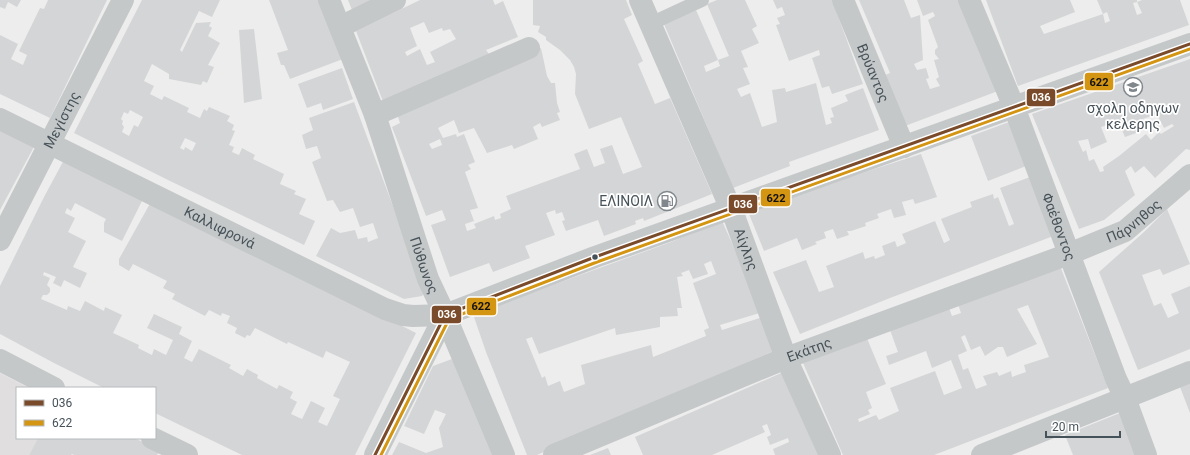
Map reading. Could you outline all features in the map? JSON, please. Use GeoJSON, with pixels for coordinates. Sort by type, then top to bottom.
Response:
{"type":"FeatureCollection","features":[{"type":"Feature","properties":{"kind":"street","name":"Μεγίστης"},"geometry":{"type":"LineString","coordinates":[[0,240],[123,0]]}},
{"type":"Feature","properties":{"kind":"street","name":"Πύθωνος"},"geometry":{"type":"LineString","coordinates":[[329,0],[375,115],[428,279],[445,315],[504,455]]}},
{"type":"Feature","properties":{"kind":"street"},"geometry":{"type":"LineString","coordinates":[[340,27],[395,0]]}},
{"type":"Feature","properties":{"kind":"street","name":"Αίγλης"},"geometry":{"type":"LineString","coordinates":[[640,0],[734,216],[786,358],[830,455]]}},
{"type":"Feature","properties":{"kind":"street","name":"Βρύαντος"},"geometry":{"type":"LineString","coordinates":[[843,0],[904,147]]}},
{"type":"Feature","properties":{"kind":"street","name":"Φαέθοντος"},"geometry":{"type":"LineString","coordinates":[[968,0],[1014,107],[1146,455]]}},
{"type":"Feature","properties":{"kind":"street","name":"Καλλιφρονά"},"geometry":{"type":"LineString","coordinates":[[0,119],[385,309],[412,316],[445,315],[595,257],[1190,44]]}},
{"type":"Feature","properties":{"kind":"street"},"geometry":{"type":"LineString","coordinates":[[375,115],[529,48]]}},
{"type":"Feature","properties":{"kind":"street","name":"Πάρνηθος"},"geometry":{"type":"LineString","coordinates":[[1069,254],[1125,231],[1190,175]]}},
{"type":"Feature","properties":{"kind":"street","name":"Εκάτης"},"geometry":{"type":"LineString","coordinates":[[554,455],[786,358],[1069,254]]}},
{"type":"Feature","properties":{"kind":"street"},"geometry":{"type":"LineString","coordinates":[[375,455],[445,315]]}},
{"type":"Feature","properties":{"kind":"street"},"geometry":{"type":"LineString","coordinates":[[0,360],[52,387]]}},
{"type":"Feature","properties":{"kind":"street"},"geometry":{"type":"LineString","coordinates":[[982,455],[1190,372]]}},
{"type":"Feature","properties":{"kind":"lane"},"geometry":{"type":"LineString","coordinates":[[650,24],[702,0]]}},
{"type":"Feature","properties":{"kind":"shaded area"},"geometry":{"type":"Polygon","coordinates":[[[0,373],[27,387],[16,387],[16,439],[37,439],[29,455],[0,455],[0,373]]]}},
{"type":"Feature","properties":{"kind":"building"},"geometry":{"type":"Polygon","coordinates":[[[0,0],[21,0],[17,7],[8,2],[5,9],[0,7],[0,0]]]}},
{"type":"Feature","properties":{"kind":"building"},"geometry":{"type":"Polygon","coordinates":[[[48,0],[107,0],[50,118],[0,94],[0,35],[18,44],[11,59],[23,65],[27,55],[19,51],[40,8],[44,9],[48,0]]]}},
{"type":"Feature","properties":{"kind":"building"},"geometry":{"type":"Polygon","coordinates":[[[142,0],[220,0],[212,17],[199,11],[180,50],[182,52],[196,23],[211,22],[209,26],[212,28],[208,36],[220,43],[208,65],[214,67],[207,83],[203,81],[201,85],[169,79],[169,74],[152,64],[144,81],[154,86],[150,94],[162,100],[164,96],[189,108],[187,112],[200,118],[204,109],[207,111],[209,107],[230,116],[227,121],[234,125],[232,130],[235,131],[229,145],[234,147],[232,152],[239,155],[242,148],[255,155],[253,159],[284,174],[280,184],[296,191],[294,194],[306,199],[299,214],[315,221],[304,245],[74,133],[142,0]],[[130,110],[128,114],[124,112],[121,119],[124,127],[122,132],[129,136],[134,125],[138,127],[143,117],[130,110]],[[185,138],[180,148],[184,150],[185,147],[192,151],[196,143],[185,138]]]}},
{"type":"Feature","properties":{"kind":"building"},"geometry":{"type":"Polygon","coordinates":[[[269,0],[319,0],[343,59],[290,79],[284,65],[281,65],[277,53],[288,50],[269,0]]]}},
{"type":"Feature","properties":{"kind":"building"},"geometry":{"type":"Polygon","coordinates":[[[348,0],[374,0],[352,10],[348,0]]]}},
{"type":"Feature","properties":{"kind":"building"},"geometry":{"type":"Polygon","coordinates":[[[420,0],[493,0],[495,5],[503,1],[518,37],[486,50],[489,54],[384,104],[356,31],[420,0]],[[424,22],[410,28],[417,46],[405,52],[407,56],[420,49],[427,65],[435,62],[430,52],[456,39],[450,29],[443,31],[442,28],[429,33],[424,22]]]}},
{"type":"Feature","properties":{"kind":"building"},"geometry":{"type":"Polygon","coordinates":[[[533,0],[626,0],[632,15],[624,19],[643,61],[638,64],[655,104],[670,98],[712,194],[644,221],[643,218],[635,221],[636,224],[604,236],[598,220],[566,231],[562,221],[565,220],[562,212],[556,214],[555,210],[546,213],[555,235],[525,246],[530,258],[493,272],[489,263],[450,277],[431,225],[446,220],[442,210],[426,216],[392,127],[400,123],[397,114],[541,48],[547,76],[551,83],[555,83],[557,103],[560,112],[557,113],[560,120],[542,127],[540,123],[533,127],[538,139],[514,149],[512,145],[487,153],[474,128],[459,133],[454,120],[438,128],[443,138],[456,134],[457,137],[464,134],[475,162],[468,165],[471,169],[465,172],[478,208],[470,210],[474,221],[465,224],[467,231],[476,228],[474,224],[494,216],[495,220],[501,218],[500,214],[511,209],[506,196],[580,169],[574,154],[587,149],[594,167],[605,163],[600,149],[612,145],[623,174],[642,167],[621,117],[589,129],[575,94],[576,74],[574,67],[570,60],[560,50],[538,32],[540,26],[533,25],[533,0]],[[440,139],[429,144],[432,149],[442,145],[440,139]]]}},
{"type":"Feature","properties":{"kind":"building"},"geometry":{"type":"Polygon","coordinates":[[[717,0],[745,0],[757,26],[752,29],[759,43],[741,51],[748,67],[743,68],[750,84],[737,89],[741,97],[750,93],[762,127],[777,122],[772,90],[785,88],[786,92],[816,83],[826,125],[832,123],[830,118],[834,117],[831,108],[848,101],[845,95],[863,88],[879,130],[789,162],[790,166],[733,188],[664,24],[696,10],[718,60],[729,56],[707,4],[717,0]],[[718,60],[704,66],[706,72],[720,66],[718,60]]]}},
{"type":"Feature","properties":{"kind":"building"},"geometry":{"type":"Polygon","coordinates":[[[773,0],[832,0],[863,84],[832,94],[829,86],[822,88],[812,58],[820,55],[819,50],[789,61],[776,25],[780,24],[777,18],[785,15],[782,7],[777,9],[773,0]]]}},
{"type":"Feature","properties":{"kind":"building"},"geometry":{"type":"Polygon","coordinates":[[[859,0],[904,0],[911,18],[920,15],[923,60],[914,64],[917,70],[926,68],[929,78],[926,79],[930,89],[940,86],[936,79],[939,77],[934,60],[939,59],[935,54],[935,50],[938,47],[928,20],[935,16],[933,12],[923,16],[917,0],[960,0],[998,91],[905,126],[885,75],[890,73],[859,0]]]}},
{"type":"Feature","properties":{"kind":"building"},"geometry":{"type":"Polygon","coordinates":[[[986,0],[1070,0],[1075,12],[1040,26],[1044,34],[1103,14],[1097,0],[1137,0],[1137,2],[1142,0],[1180,0],[1189,25],[1018,86],[986,0]],[[1137,2],[1133,3],[1137,15],[1142,13],[1137,2]],[[1107,12],[1103,14],[1105,23],[1110,21],[1107,12]]]}},
{"type":"Feature","properties":{"kind":"building"},"geometry":{"type":"Polygon","coordinates":[[[254,29],[262,99],[244,103],[239,30],[254,29]]]}},
{"type":"Feature","properties":{"kind":"building"},"geometry":{"type":"Polygon","coordinates":[[[1190,59],[1190,150],[1186,149],[1155,178],[1144,166],[1135,173],[1131,166],[1125,171],[1135,195],[1104,220],[1079,229],[1032,114],[1190,59]],[[1157,114],[1134,122],[1139,132],[1125,137],[1118,121],[1101,127],[1107,142],[1091,149],[1088,139],[1078,141],[1083,152],[1086,150],[1089,161],[1094,159],[1100,172],[1104,171],[1103,167],[1146,134],[1151,140],[1159,132],[1161,134],[1174,126],[1172,124],[1164,128],[1157,114]]]}},
{"type":"Feature","properties":{"kind":"building"},"geometry":{"type":"Polygon","coordinates":[[[342,68],[353,99],[323,110],[321,103],[307,108],[298,84],[342,68]]]}},
{"type":"Feature","properties":{"kind":"building"},"geometry":{"type":"Polygon","coordinates":[[[354,102],[425,292],[422,296],[404,299],[316,256],[331,228],[340,233],[355,230],[358,239],[367,237],[368,242],[378,238],[373,223],[360,227],[353,208],[340,212],[333,200],[327,201],[312,162],[321,158],[317,146],[306,149],[302,135],[313,130],[309,118],[354,102]]]}},
{"type":"Feature","properties":{"kind":"building"},"geometry":{"type":"Polygon","coordinates":[[[1012,121],[1026,166],[988,181],[971,136],[1012,121]]]}},
{"type":"Feature","properties":{"kind":"building"},"geometry":{"type":"Polygon","coordinates":[[[0,124],[36,143],[0,210],[0,124]]]}},
{"type":"Feature","properties":{"kind":"building"},"geometry":{"type":"Polygon","coordinates":[[[921,154],[937,197],[915,204],[913,199],[902,202],[906,215],[894,218],[891,209],[877,214],[879,218],[865,223],[866,226],[847,231],[849,235],[837,239],[833,229],[824,232],[826,238],[815,242],[817,244],[802,250],[797,238],[764,251],[749,214],[834,182],[921,154]]]}},
{"type":"Feature","properties":{"kind":"building"},"geometry":{"type":"Polygon","coordinates":[[[65,158],[143,199],[122,241],[104,232],[104,223],[106,219],[75,203],[71,211],[67,208],[65,213],[75,218],[68,232],[86,241],[73,267],[87,273],[80,288],[64,280],[61,287],[53,283],[56,277],[44,272],[43,275],[50,278],[47,285],[50,288],[50,292],[47,295],[43,295],[41,299],[67,310],[68,306],[80,311],[85,301],[104,311],[105,307],[122,315],[113,333],[139,345],[138,348],[152,355],[154,349],[166,355],[173,340],[147,328],[154,314],[182,327],[179,334],[192,341],[184,358],[192,362],[199,349],[231,365],[229,368],[243,376],[247,369],[258,375],[257,378],[277,389],[279,385],[293,392],[290,398],[297,402],[291,414],[302,419],[311,401],[325,408],[318,422],[327,426],[340,399],[333,396],[350,362],[326,351],[323,358],[288,342],[287,344],[255,328],[250,336],[247,335],[245,338],[235,333],[237,328],[227,323],[230,316],[222,313],[221,316],[209,310],[205,316],[172,299],[175,294],[163,288],[167,281],[133,264],[129,271],[119,265],[119,259],[152,200],[416,333],[355,455],[242,455],[156,413],[156,387],[102,387],[0,334],[0,286],[65,158]]]}},
{"type":"Feature","properties":{"kind":"building"},"geometry":{"type":"Polygon","coordinates":[[[1030,177],[1056,235],[800,334],[773,272],[806,260],[819,292],[834,287],[826,266],[863,252],[865,259],[874,256],[875,259],[885,255],[882,246],[895,241],[897,247],[906,243],[902,234],[935,221],[944,243],[950,240],[941,219],[972,207],[970,202],[993,194],[994,199],[998,197],[1009,226],[1014,224],[1000,188],[1030,177]]]}},
{"type":"Feature","properties":{"kind":"building"},"geometry":{"type":"Polygon","coordinates":[[[1167,209],[1190,264],[1163,275],[1160,269],[1142,275],[1154,306],[1161,303],[1168,318],[1179,313],[1171,294],[1190,286],[1190,349],[1138,370],[1099,272],[1144,232],[1167,209]]]}},
{"type":"Feature","properties":{"kind":"building"},"geometry":{"type":"Polygon","coordinates":[[[722,221],[763,312],[720,325],[722,330],[763,317],[778,349],[537,455],[527,455],[486,352],[473,314],[671,242],[722,221]],[[711,261],[704,264],[708,274],[693,279],[689,270],[681,273],[683,276],[677,277],[682,308],[677,308],[678,316],[660,317],[660,327],[616,335],[615,328],[539,354],[532,337],[526,339],[542,378],[545,376],[548,386],[560,381],[564,392],[585,384],[581,365],[651,345],[653,357],[706,336],[704,330],[709,328],[693,283],[716,274],[711,261]]]}},
{"type":"Feature","properties":{"kind":"building"},"geometry":{"type":"Polygon","coordinates":[[[1060,266],[1108,388],[934,455],[843,455],[803,363],[866,336],[886,384],[866,392],[872,408],[868,410],[870,414],[858,419],[859,422],[876,415],[879,420],[899,411],[890,388],[935,371],[944,395],[962,388],[951,360],[932,368],[926,351],[889,365],[886,356],[898,352],[890,330],[949,308],[952,316],[961,313],[958,304],[1060,266]],[[1028,305],[1017,309],[1037,344],[1007,357],[1003,347],[998,347],[985,356],[980,346],[971,350],[965,335],[961,337],[967,351],[958,355],[963,370],[968,368],[976,389],[987,385],[983,376],[997,372],[999,376],[1011,371],[1012,377],[1026,372],[1024,365],[1049,357],[1028,305]]]}},
{"type":"Feature","properties":{"kind":"building"},"geometry":{"type":"Polygon","coordinates":[[[452,359],[498,455],[392,455],[399,442],[426,453],[443,447],[439,428],[446,414],[435,410],[424,434],[404,426],[433,366],[452,359]]]}},
{"type":"Feature","properties":{"kind":"building"},"geometry":{"type":"Polygon","coordinates":[[[788,370],[824,455],[775,455],[773,449],[789,442],[788,438],[770,445],[767,437],[771,435],[767,424],[762,426],[765,432],[712,455],[643,455],[635,437],[788,370]]]}},
{"type":"Feature","properties":{"kind":"building"},"geometry":{"type":"Polygon","coordinates":[[[1190,383],[1190,413],[1180,387],[1190,383]]]}},
{"type":"Feature","properties":{"kind":"building"},"geometry":{"type":"Polygon","coordinates":[[[1120,413],[1137,455],[1073,455],[1065,435],[1120,413]]]}},
{"type":"Feature","properties":{"kind":"building"},"geometry":{"type":"Polygon","coordinates":[[[37,439],[136,439],[160,450],[157,455],[29,455],[37,439]]]}},
{"type":"Feature","properties":{"kind":"building"},"geometry":{"type":"Polygon","coordinates":[[[608,448],[611,455],[590,455],[608,448]]]}},
{"type":"Feature","properties":{"kind":"transit line","name":"036"},"geometry":{"type":"LineString","coordinates":[[375,455],[445,315],[595,257],[1190,44]]}},
{"type":"Feature","properties":{"kind":"transit line","name":"622"},"geometry":{"type":"LineString","coordinates":[[381,455],[449,319],[597,262],[1190,49]]}},
{"type":"Feature","properties":{"kind":"place","name":"σχολη οδηγων κελερης"},"geometry":{"type":"Point","coordinates":[1133,87]}},
{"type":"Feature","properties":{"kind":"place","name":"ΕΛΙΝΟΙΛ"},"geometry":{"type":"Point","coordinates":[667,201]}}]}
